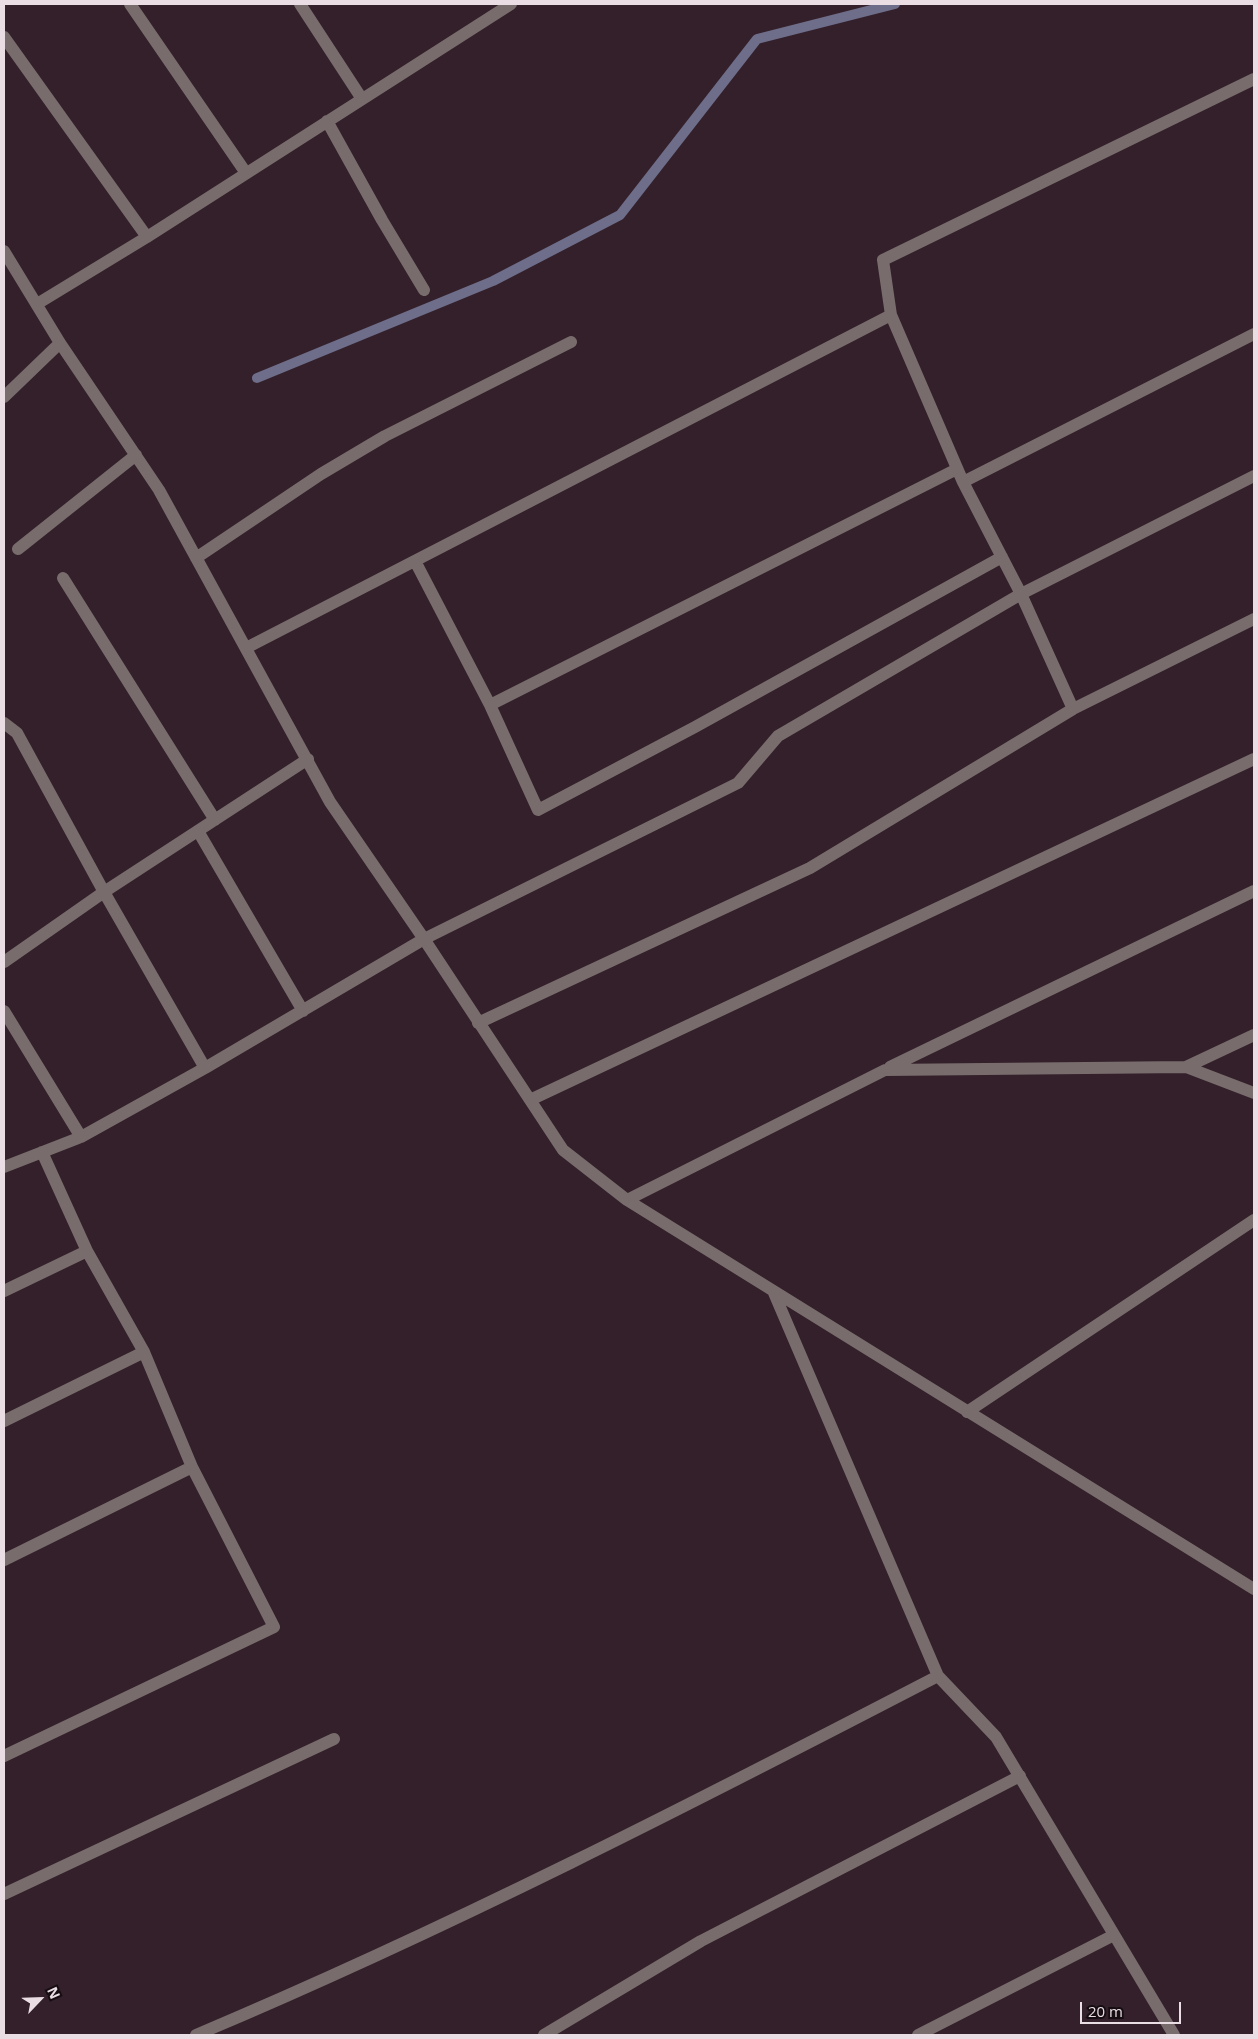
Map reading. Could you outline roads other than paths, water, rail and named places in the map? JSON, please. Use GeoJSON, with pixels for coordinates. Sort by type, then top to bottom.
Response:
{"type":"FeatureCollection","features":[{"type":"Feature","properties":{"kind":"street"},"geometry":{"type":"LineString","coordinates":[[130,4],[246,173]]}},
{"type":"Feature","properties":{"kind":"street"},"geometry":{"type":"LineString","coordinates":[[300,4],[362,99]]}},
{"type":"Feature","properties":{"kind":"street"},"geometry":{"type":"LineString","coordinates":[[37,304],[147,237],[511,4]]}},
{"type":"Feature","properties":{"kind":"street"},"geometry":{"type":"LineString","coordinates":[[4,38],[147,237]]}},
{"type":"Feature","properties":{"kind":"street"},"geometry":{"type":"LineString","coordinates":[[1073,709],[1021,594],[963,482],[891,315],[883,260],[1254,79]]}},
{"type":"Feature","properties":{"kind":"street"},"geometry":{"type":"LineString","coordinates":[[327,121],[382,220],[424,290]]}},
{"type":"Feature","properties":{"kind":"street"},"geometry":{"type":"LineString","coordinates":[[4,251],[60,342],[159,490],[330,802],[424,939],[563,1150],[627,1200],[774,1293],[1254,1589]]}},
{"type":"Feature","properties":{"kind":"street"},"geometry":{"type":"LineString","coordinates":[[246,648],[891,315]]}},
{"type":"Feature","properties":{"kind":"street"},"geometry":{"type":"LineString","coordinates":[[963,482],[1254,334]]}},
{"type":"Feature","properties":{"kind":"street"},"geometry":{"type":"LineString","coordinates":[[4,397],[60,342]]}},
{"type":"Feature","properties":{"kind":"street"},"geometry":{"type":"LineString","coordinates":[[196,558],[321,474],[385,436],[571,342]]}},
{"type":"Feature","properties":{"kind":"street"},"geometry":{"type":"LineString","coordinates":[[18,548],[136,455]]}},
{"type":"Feature","properties":{"kind":"street"},"geometry":{"type":"LineString","coordinates":[[490,705],[957,468]]}},
{"type":"Feature","properties":{"kind":"street"},"geometry":{"type":"LineString","coordinates":[[4,1167],[81,1137],[205,1068],[424,939],[738,783],[778,736],[1021,594],[1254,476]]}},
{"type":"Feature","properties":{"kind":"street"},"geometry":{"type":"LineString","coordinates":[[415,561],[490,705],[538,810],[695,727],[1002,557]]}},
{"type":"Feature","properties":{"kind":"street"},"geometry":{"type":"LineString","coordinates":[[62,578],[215,820]]}},
{"type":"Feature","properties":{"kind":"street"},"geometry":{"type":"LineString","coordinates":[[478,1023],[810,868],[1073,709],[1254,619]]}},
{"type":"Feature","properties":{"kind":"street"},"geometry":{"type":"LineString","coordinates":[[4,723],[18,733],[104,892],[205,1068]]}},
{"type":"Feature","properties":{"kind":"street"},"geometry":{"type":"LineString","coordinates":[[4,962],[104,892],[308,759]]}},
{"type":"Feature","properties":{"kind":"street"},"geometry":{"type":"LineString","coordinates":[[530,1100],[1254,759]]}},
{"type":"Feature","properties":{"kind":"street"},"geometry":{"type":"LineString","coordinates":[[198,831],[302,1011]]}},
{"type":"Feature","properties":{"kind":"street"},"geometry":{"type":"LineString","coordinates":[[627,1200],[885,1070],[1254,890]]}},
{"type":"Feature","properties":{"kind":"street"},"geometry":{"type":"LineString","coordinates":[[4,1011],[81,1137]]}},
{"type":"Feature","properties":{"kind":"street"},"geometry":{"type":"LineString","coordinates":[[1186,1067],[1254,1035]]}},
{"type":"Feature","properties":{"kind":"street"},"geometry":{"type":"LineString","coordinates":[[885,1070],[1186,1067],[1254,1093]]}},
{"type":"Feature","properties":{"kind":"street"},"geometry":{"type":"LineString","coordinates":[[4,1756],[274,1627],[192,1467],[144,1352],[86,1251],[42,1152]]}},
{"type":"Feature","properties":{"kind":"street"},"geometry":{"type":"LineString","coordinates":[[967,1412],[1254,1220]]}},
{"type":"Feature","properties":{"kind":"street"},"geometry":{"type":"LineString","coordinates":[[4,1291],[86,1251]]}},
{"type":"Feature","properties":{"kind":"street"},"geometry":{"type":"LineString","coordinates":[[774,1293],[938,1676],[996,1736],[1174,2035]]}},
{"type":"Feature","properties":{"kind":"street"},"geometry":{"type":"LineString","coordinates":[[4,1421],[144,1352]]}},
{"type":"Feature","properties":{"kind":"street"},"geometry":{"type":"LineString","coordinates":[[4,1560],[192,1467]]}},
{"type":"Feature","properties":{"kind":"street"},"geometry":{"type":"LineString","coordinates":[[196,2035],[295,1994],[697,1802],[938,1676]]}},
{"type":"Feature","properties":{"kind":"street"},"geometry":{"type":"LineString","coordinates":[[4,1894],[334,1739]]}},
{"type":"Feature","properties":{"kind":"street"},"geometry":{"type":"LineString","coordinates":[[544,2035],[701,1941],[1020,1776]]}},
{"type":"Feature","properties":{"kind":"street"},"geometry":{"type":"LineString","coordinates":[[918,2035],[1114,1935]]}},
{"type":"Feature","properties":{"kind":"waterway"},"geometry":{"type":"LineString","coordinates":[[257,378],[493,281],[620,215],[757,39],[895,4]]}}]}
